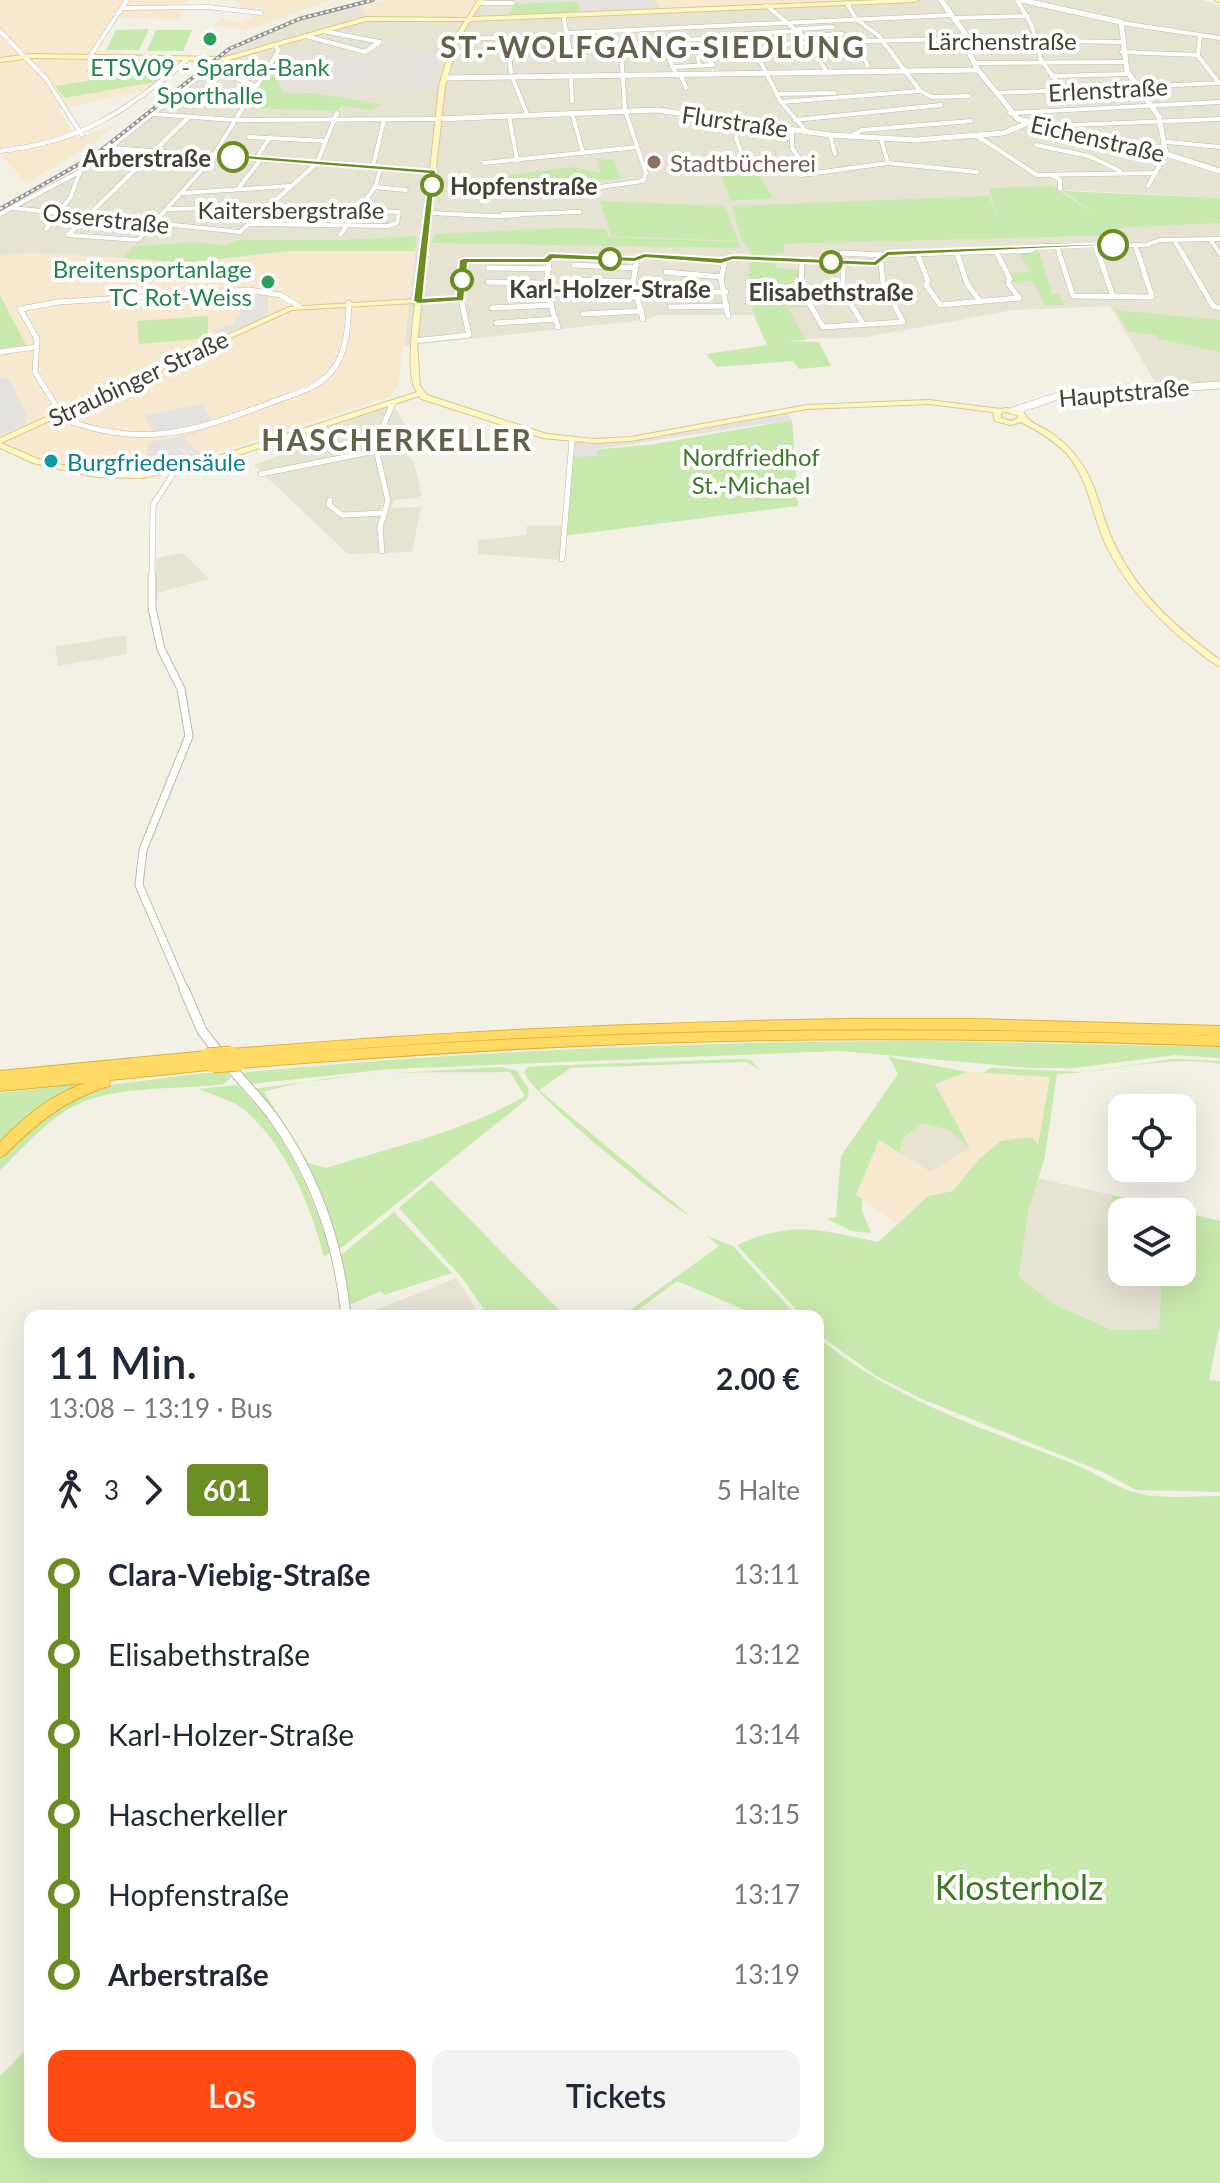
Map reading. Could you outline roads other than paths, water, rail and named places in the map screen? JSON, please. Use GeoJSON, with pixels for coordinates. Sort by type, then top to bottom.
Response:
{"type":"FeatureCollection","features":[{"type":"Feature","properties":{"kind":"highway"},"geometry":{"type":"LineString","coordinates":[[0,1086],[159,1070],[235,1058],[589,1031],[795,1025],[1070,1026],[1220,1031]]}},
{"type":"Feature","properties":{"kind":"highway"},"geometry":{"type":"LineString","coordinates":[[235,1058],[592,1041],[798,1036],[1220,1041]]}},
{"type":"Feature","properties":{"kind":"highway"},"geometry":{"type":"LineString","coordinates":[[0,1076],[210,1061]]}},
{"type":"Feature","properties":{"kind":"highway"},"geometry":{"type":"LineString","coordinates":[[0,1068],[66,1069]]}},
{"type":"Feature","properties":{"kind":"highway"},"geometry":{"type":"LineString","coordinates":[[0,1151],[33,1118],[65,1096],[159,1070]]}},
{"type":"Feature","properties":{"kind":"main road"},"geometry":{"type":"LineString","coordinates":[[0,60],[44,57],[214,59],[363,19],[468,19],[915,0]]}},
{"type":"Feature","properties":{"kind":"main road"},"geometry":{"type":"LineString","coordinates":[[418,393],[414,342],[444,78],[456,39],[480,2]]}},
{"type":"Feature","properties":{"kind":"main road","name":"Straubinger Straße"},"geometry":{"type":"LineString","coordinates":[[0,443],[299,306],[418,301]]}},
{"type":"Feature","properties":{"kind":"main road"},"geometry":{"type":"LineString","coordinates":[[396,401],[418,393]]}},
{"type":"Feature","properties":{"kind":"main road"},"geometry":{"type":"LineString","coordinates":[[0,443],[36,461],[96,475],[128,477],[175,471],[418,393],[520,429],[572,440],[631,439],[807,407],[900,402],[980,409],[998,413],[1003,422],[1018,416],[1068,449],[1085,471],[1111,546],[1141,594],[1169,623],[1220,664]]}},
{"type":"Feature","properties":{"kind":"street"},"geometry":{"type":"LineString","coordinates":[[89,58],[127,0]]}},
{"type":"Feature","properties":{"kind":"street","name":"Eichenstraße"},"geometry":{"type":"LineString","coordinates":[[941,0],[965,38],[971,42],[967,46],[977,66],[1010,113],[1028,123],[1166,154],[1220,171]]}},
{"type":"Feature","properties":{"kind":"street"},"geometry":{"type":"LineString","coordinates":[[1019,0],[1099,15],[1122,23],[1220,38]]}},
{"type":"Feature","properties":{"kind":"street"},"geometry":{"type":"LineString","coordinates":[[1019,0],[1028,16],[1041,60],[1064,91]]}},
{"type":"Feature","properties":{"kind":"street"},"geometry":{"type":"LineString","coordinates":[[480,2],[513,3],[504,17]]}},
{"type":"Feature","properties":{"kind":"street"},"geometry":{"type":"LineString","coordinates":[[847,3],[856,19],[883,41],[920,91],[934,97],[969,96]]}},
{"type":"Feature","properties":{"kind":"street"},"geometry":{"type":"LineString","coordinates":[[767,6],[807,36],[816,47],[827,73]]}},
{"type":"Feature","properties":{"kind":"street"},"geometry":{"type":"LineString","coordinates":[[123,8],[208,7],[261,13]]}},
{"type":"Feature","properties":{"kind":"street"},"geometry":{"type":"LineString","coordinates":[[660,11],[668,27]]}},
{"type":"Feature","properties":{"kind":"street"},"geometry":{"type":"LineString","coordinates":[[563,15],[572,61]]}},
{"type":"Feature","properties":{"kind":"street"},"geometry":{"type":"LineString","coordinates":[[456,39],[856,19],[1028,16]]}},
{"type":"Feature","properties":{"kind":"street"},"geometry":{"type":"LineString","coordinates":[[1122,23],[1122,52],[1128,74],[1163,122],[1167,142],[1166,154],[1148,186]]}},
{"type":"Feature","properties":{"kind":"street"},"geometry":{"type":"LineString","coordinates":[[745,34],[833,27]]}},
{"type":"Feature","properties":{"kind":"street"},"geometry":{"type":"LineString","coordinates":[[0,31],[29,59],[72,114],[82,135]]}},
{"type":"Feature","properties":{"kind":"street"},"geometry":{"type":"LineString","coordinates":[[306,36],[366,52],[380,42],[323,31]]}},
{"type":"Feature","properties":{"kind":"street"},"geometry":{"type":"LineString","coordinates":[[807,36],[842,34]]}},
{"type":"Feature","properties":{"kind":"street"},"geometry":{"type":"LineString","coordinates":[[1200,35],[1196,44],[1198,55],[1220,83]]}},
{"type":"Feature","properties":{"kind":"street","name":"Lärchenstraße"},"geometry":{"type":"LineString","coordinates":[[824,44],[1035,37],[1121,42]]}},
{"type":"Feature","properties":{"kind":"street"},"geometry":{"type":"LineString","coordinates":[[686,88],[672,67],[661,41],[697,39],[757,55],[781,102],[806,131]]}},
{"type":"Feature","properties":{"kind":"street"},"geometry":{"type":"LineString","coordinates":[[760,49],[811,41],[824,44]]}},
{"type":"Feature","properties":{"kind":"street"},"geometry":{"type":"LineString","coordinates":[[855,42],[868,66]]}},
{"type":"Feature","properties":{"kind":"street"},"geometry":{"type":"LineString","coordinates":[[816,47],[824,44]]}},
{"type":"Feature","properties":{"kind":"street"},"geometry":{"type":"LineString","coordinates":[[189,117],[68,235],[136,242],[214,155],[279,50],[274,45]]}},
{"type":"Feature","properties":{"kind":"street"},"geometry":{"type":"LineString","coordinates":[[451,52],[664,48]]}},
{"type":"Feature","properties":{"kind":"street"},"geometry":{"type":"LineString","coordinates":[[490,190],[550,190],[639,183],[646,175],[625,110],[621,50]]}},
{"type":"Feature","properties":{"kind":"street"},"geometry":{"type":"LineString","coordinates":[[509,51],[512,74],[527,114]]}},
{"type":"Feature","properties":{"kind":"street"},"geometry":{"type":"LineString","coordinates":[[1122,52],[1198,55]]}},
{"type":"Feature","properties":{"kind":"street"},"geometry":{"type":"LineString","coordinates":[[699,65],[698,57],[704,56],[717,75]]}},
{"type":"Feature","properties":{"kind":"street"},"geometry":{"type":"LineString","coordinates":[[0,151],[82,135],[123,113],[188,59]]}},
{"type":"Feature","properties":{"kind":"street"},"geometry":{"type":"LineString","coordinates":[[444,78],[512,74],[623,77],[904,72],[1041,60],[1124,62]]}},
{"type":"Feature","properties":{"kind":"street"},"geometry":{"type":"LineString","coordinates":[[672,67],[713,65]]}},
{"type":"Feature","properties":{"kind":"street"},"geometry":{"type":"LineString","coordinates":[[0,214],[81,171],[205,72],[215,70],[256,86]]}},
{"type":"Feature","properties":{"kind":"street"},"geometry":{"type":"LineString","coordinates":[[1052,76],[1128,74]]}},
{"type":"Feature","properties":{"kind":"street"},"geometry":{"type":"LineString","coordinates":[[571,77],[572,101]]}},
{"type":"Feature","properties":{"kind":"street","name":"Erlenstraße"},"geometry":{"type":"LineString","coordinates":[[997,93],[1220,83]]}},
{"type":"Feature","properties":{"kind":"street"},"geometry":{"type":"LineString","coordinates":[[781,102],[920,91]]}},
{"type":"Feature","properties":{"kind":"street"},"geometry":{"type":"LineString","coordinates":[[777,94],[879,94]]}},
{"type":"Feature","properties":{"kind":"street"},"geometry":{"type":"LineString","coordinates":[[176,95],[246,102]]}},
{"type":"Feature","properties":{"kind":"street"},"geometry":{"type":"LineString","coordinates":[[1010,113],[1220,102]]}},
{"type":"Feature","properties":{"kind":"street"},"geometry":{"type":"LineString","coordinates":[[795,120],[941,105]]}},
{"type":"Feature","properties":{"kind":"street","name":"Flurstraße"},"geometry":{"type":"LineString","coordinates":[[439,119],[625,110],[665,111],[830,135],[881,139],[977,136],[1010,132],[1028,123]]}},
{"type":"Feature","properties":{"kind":"street"},"geometry":{"type":"LineString","coordinates":[[248,226],[317,163],[337,113]]}},
{"type":"Feature","properties":{"kind":"street"},"geometry":{"type":"LineString","coordinates":[[572,113],[583,153]]}},
{"type":"Feature","properties":{"kind":"street"},"geometry":{"type":"LineString","coordinates":[[152,114],[234,120],[439,119]]}},
{"type":"Feature","properties":{"kind":"street"},"geometry":{"type":"LineString","coordinates":[[509,115],[517,161]]}},
{"type":"Feature","properties":{"kind":"street"},"geometry":{"type":"LineString","coordinates":[[1212,119],[1220,128]]}},
{"type":"Feature","properties":{"kind":"street"},"geometry":{"type":"LineString","coordinates":[[1063,130],[1072,125],[1220,119]]}},
{"type":"Feature","properties":{"kind":"street"},"geometry":{"type":"LineString","coordinates":[[373,166],[384,120]]}},
{"type":"Feature","properties":{"kind":"street"},"geometry":{"type":"LineString","coordinates":[[849,137],[862,130],[971,121]]}},
{"type":"Feature","properties":{"kind":"street"},"geometry":{"type":"LineString","coordinates":[[741,122],[736,138],[743,157]]}},
{"type":"Feature","properties":{"kind":"street"},"geometry":{"type":"LineString","coordinates":[[792,129],[789,138],[797,161],[810,174]]}},
{"type":"Feature","properties":{"kind":"street"},"geometry":{"type":"LineString","coordinates":[[830,135],[835,154]]}},
{"type":"Feature","properties":{"kind":"street"},"geometry":{"type":"LineString","coordinates":[[977,136],[1033,174],[1156,173]]}},
{"type":"Feature","properties":{"kind":"street"},"geometry":{"type":"LineString","coordinates":[[249,137],[326,141]]}},
{"type":"Feature","properties":{"kind":"street"},"geometry":{"type":"LineString","coordinates":[[238,189],[270,137]]}},
{"type":"Feature","properties":{"kind":"street"},"geometry":{"type":"LineString","coordinates":[[881,139],[888,163]]}},
{"type":"Feature","properties":{"kind":"street"},"geometry":{"type":"LineString","coordinates":[[1167,142],[1220,147]]}},
{"type":"Feature","properties":{"kind":"street"},"geometry":{"type":"LineString","coordinates":[[1036,145],[1089,156],[1121,171]]}},
{"type":"Feature","properties":{"kind":"street"},"geometry":{"type":"LineString","coordinates":[[484,163],[637,147]]}},
{"type":"Feature","properties":{"kind":"street"},"geometry":{"type":"LineString","coordinates":[[111,148],[433,172]]}},
{"type":"Feature","properties":{"kind":"street"},"geometry":{"type":"LineString","coordinates":[[751,165],[810,174],[888,163],[977,172]]}},
{"type":"Feature","properties":{"kind":"street"},"geometry":{"type":"LineString","coordinates":[[340,235],[375,187],[381,167]]}},
{"type":"Feature","properties":{"kind":"street"},"geometry":{"type":"LineString","coordinates":[[46,229],[70,198],[81,171]]}},
{"type":"Feature","properties":{"kind":"street"},"geometry":{"type":"LineString","coordinates":[[1051,175],[1060,180],[1060,189]]}},
{"type":"Feature","properties":{"kind":"street"},"geometry":{"type":"LineString","coordinates":[[183,193],[291,186]]}},
{"type":"Feature","properties":{"kind":"street"},"geometry":{"type":"LineString","coordinates":[[375,187],[406,190]]}},
{"type":"Feature","properties":{"kind":"street","name":"Kaitersbergstraße"},"geometry":{"type":"LineString","coordinates":[[167,209],[268,207],[397,211],[397,223],[345,227]]}},
{"type":"Feature","properties":{"kind":"street","name":"Osserstraße"},"geometry":{"type":"LineString","coordinates":[[13,208],[237,232],[248,226],[345,227]]}},
{"type":"Feature","properties":{"kind":"street"},"geometry":{"type":"LineString","coordinates":[[429,213],[503,214],[513,218],[522,214],[568,212]]}},
{"type":"Feature","properties":{"kind":"street"},"geometry":{"type":"LineString","coordinates":[[1210,239],[1220,254]]}},
{"type":"Feature","properties":{"kind":"street"},"geometry":{"type":"LineString","coordinates":[[842,253],[884,255],[1030,251],[1039,246],[1135,245],[1220,239]]}},
{"type":"Feature","properties":{"kind":"street"},"geometry":{"type":"LineString","coordinates":[[1174,240],[1217,308]]}},
{"type":"Feature","properties":{"kind":"street"},"geometry":{"type":"LineString","coordinates":[[1057,246],[1073,296],[1152,297],[1135,245]]}},
{"type":"Feature","properties":{"kind":"street"},"geometry":{"type":"LineString","coordinates":[[1095,246],[1113,296]]}},
{"type":"Feature","properties":{"kind":"street"},"geometry":{"type":"LineString","coordinates":[[917,253],[928,281],[926,285],[940,305],[1019,298],[1008,283],[1010,279],[996,251]]}},
{"type":"Feature","properties":{"kind":"street"},"geometry":{"type":"LineString","coordinates":[[957,252],[967,284],[980,301]]}},
{"type":"Feature","properties":{"kind":"street"},"geometry":{"type":"LineString","coordinates":[[558,327],[545,283],[549,256],[637,259],[644,255],[725,261],[733,258],[881,263]]}},
{"type":"Feature","properties":{"kind":"street"},"geometry":{"type":"LineString","coordinates":[[802,260],[801,289],[823,327],[903,322],[890,296],[884,293],[881,263],[884,255]]}},
{"type":"Feature","properties":{"kind":"street"},"geometry":{"type":"LineString","coordinates":[[637,259],[633,282],[643,319]]}},
{"type":"Feature","properties":{"kind":"street"},"geometry":{"type":"LineString","coordinates":[[414,342],[469,335],[461,299],[463,260],[549,260]]}},
{"type":"Feature","properties":{"kind":"street"},"geometry":{"type":"LineString","coordinates":[[725,261],[722,277],[728,316]]}},
{"type":"Feature","properties":{"kind":"street"},"geometry":{"type":"LineString","coordinates":[[843,262],[843,292],[864,325]]}},
{"type":"Feature","properties":{"kind":"street"},"geometry":{"type":"LineString","coordinates":[[574,265],[635,268]]}},
{"type":"Feature","properties":{"kind":"street"},"geometry":{"type":"LineString","coordinates":[[488,268],[548,269]]}},
{"type":"Feature","properties":{"kind":"street"},"geometry":{"type":"LineString","coordinates":[[666,272],[722,277]]}},
{"type":"Feature","properties":{"kind":"street"},"geometry":{"type":"LineString","coordinates":[[571,280],[633,282]]}},
{"type":"Feature","properties":{"kind":"street"},"geometry":{"type":"LineString","coordinates":[[488,282],[545,283]]}},
{"type":"Feature","properties":{"kind":"street"},"geometry":{"type":"LineString","coordinates":[[299,306],[280,295],[249,290],[59,302],[20,309],[37,339],[35,372],[58,415],[118,436],[156,438],[323,381],[338,366],[345,345],[349,303]]}},
{"type":"Feature","properties":{"kind":"street"},"geometry":{"type":"LineString","coordinates":[[665,293],[726,292]]}},
{"type":"Feature","properties":{"kind":"street"},"geometry":{"type":"LineString","coordinates":[[580,299],[639,297]]}},
{"type":"Feature","properties":{"kind":"street"},"geometry":{"type":"LineString","coordinates":[[418,301],[461,299]]}},
{"type":"Feature","properties":{"kind":"street"},"geometry":{"type":"LineString","coordinates":[[492,308],[552,305]]}},
{"type":"Feature","properties":{"kind":"street"},"geometry":{"type":"LineString","coordinates":[[670,307],[727,306]]}},
{"type":"Feature","properties":{"kind":"street"},"geometry":{"type":"LineString","coordinates":[[583,314],[642,311]]}},
{"type":"Feature","properties":{"kind":"street"},"geometry":{"type":"LineString","coordinates":[[496,323],[556,319]]}},
{"type":"Feature","properties":{"kind":"street"},"geometry":{"type":"LineString","coordinates":[[0,352],[36,347]]}},
{"type":"Feature","properties":{"kind":"street","name":"Hauptstraße"},"geometry":{"type":"LineString","coordinates":[[1018,416],[1028,404],[1065,396],[1220,385]]}},
{"type":"Feature","properties":{"kind":"street"},"geometry":{"type":"LineString","coordinates":[[382,551],[380,527],[388,501],[375,451],[396,401]]}},
{"type":"Feature","properties":{"kind":"street"},"geometry":{"type":"LineString","coordinates":[[562,559],[572,440]]}},
{"type":"Feature","properties":{"kind":"street"},"geometry":{"type":"LineString","coordinates":[[261,474],[375,451]]}},
{"type":"Feature","properties":{"kind":"street"},"geometry":{"type":"LineString","coordinates":[[175,471],[153,505],[152,608],[161,649],[181,689],[189,736],[143,850],[139,885],[202,1031],[271,1115],[310,1185],[336,1255],[345,1310]]}},
{"type":"Feature","properties":{"kind":"street"},"geometry":{"type":"LineString","coordinates":[[330,500],[329,505],[342,515],[385,513]]}},
{"type":"Feature","properties":{"kind":"railway"},"geometry":{"type":"LineString","coordinates":[[0,209],[95,155],[229,49],[299,19],[373,0]]}},
{"type":"Feature","properties":{"kind":"place","name":"ETSV09 - Sparda-Bank Sporthalle"},"geometry":{"type":"Point","coordinates":[210,39]}},
{"type":"Feature","properties":{"kind":"place","name":"Arberstraße"},"geometry":{"type":"Point","coordinates":[233,157]}},
{"type":"Feature","properties":{"kind":"place","name":"Stadtbücherei"},"geometry":{"type":"Point","coordinates":[654,162]}},
{"type":"Feature","properties":{"kind":"place","name":"Hopfenstraße"},"geometry":{"type":"Point","coordinates":[432,185]}},
{"type":"Feature","properties":{"kind":"place","name":"Karl-Holzer-Straße"},"geometry":{"type":"Point","coordinates":[610,259]}},
{"type":"Feature","properties":{"kind":"place","name":"Elisabethstraße"},"geometry":{"type":"Point","coordinates":[831,262]}},
{"type":"Feature","properties":{"kind":"place","name":"Breitensportanlage TC Rot-Weiss"},"geometry":{"type":"Point","coordinates":[268,282]}},
{"type":"Feature","properties":{"kind":"place","name":"Burgfriedensäule"},"geometry":{"type":"Point","coordinates":[51,461]}},
{"type":"Feature","properties":{"kind":"district","name":"ST.-WOLFGANG-SIEDLUNG"},"geometry":{"type":"Point","coordinates":[653,46]}},
{"type":"Feature","properties":{"kind":"district","name":"HASCHERKELLER"},"geometry":{"type":"Point","coordinates":[397,439]}},
{"type":"Feature","properties":{"kind":"park label","name":"Nordfriedhof St.-Michael"},"geometry":{"type":"Point","coordinates":[751,470]}},
{"type":"Feature","properties":{"kind":"park label","name":"Klosterholz"},"geometry":{"type":"Point","coordinates":[1019,1886]}}]}
